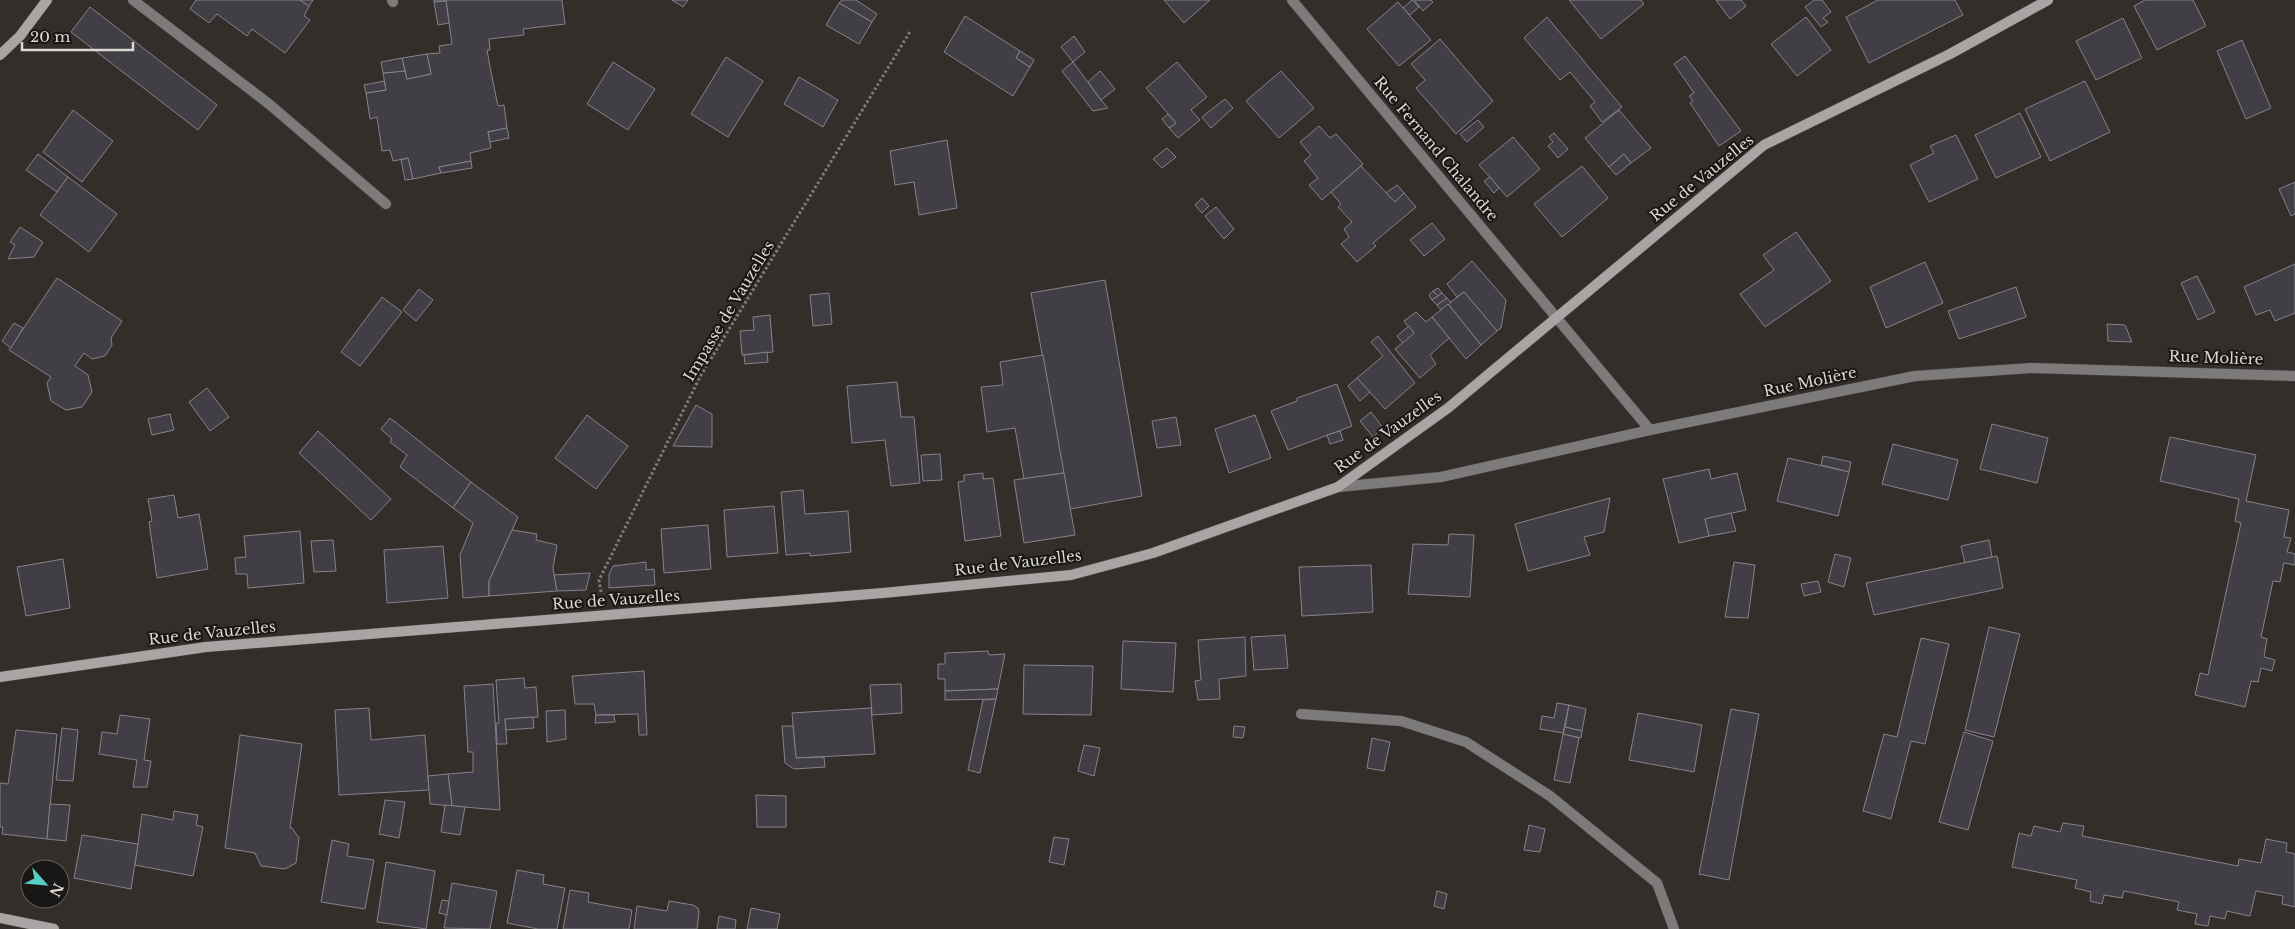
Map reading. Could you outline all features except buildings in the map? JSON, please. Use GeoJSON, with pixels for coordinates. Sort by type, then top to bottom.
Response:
{"type":"FeatureCollection","features":[{"type":"Feature","properties":{"kind":"main road"},"geometry":{"type":"LineString","coordinates":[[0,55],[20,36],[47,0]]}},
{"type":"Feature","properties":{"kind":"main road","name":"Rue de Vauzelles"},"geometry":{"type":"LineString","coordinates":[[0,677],[206,647],[883,594],[1071,575],[1153,553],[1338,487],[1448,408],[1764,145],[1950,54],[2045,1]]}},
{"type":"Feature","properties":{"kind":"main road"},"geometry":{"type":"LineString","coordinates":[[0,918],[54,929]]}},
{"type":"Feature","properties":{"kind":"street"},"geometry":{"type":"LineString","coordinates":[[133,0],[269,104],[386,204]]}},
{"type":"Feature","properties":{"kind":"street","name":"Rue Fernand Chalandre"},"geometry":{"type":"LineString","coordinates":[[1292,0],[1650,430]]}},
{"type":"Feature","properties":{"kind":"street","name":"Rue Molière"},"geometry":{"type":"LineString","coordinates":[[1338,487],[1441,477],[1650,430],[1915,376],[2030,368],[2295,376]]}},
{"type":"Feature","properties":{"kind":"street"},"geometry":{"type":"LineString","coordinates":[[1301,714],[1400,721],[1466,742],[1550,796],[1657,884],[1674,929]]}},
{"type":"Feature","properties":{"kind":"path","name":"Impasse de Vauzelles"},"geometry":{"type":"LineString","coordinates":[[604,615],[599,580],[700,378],[911,30]]}}]}
